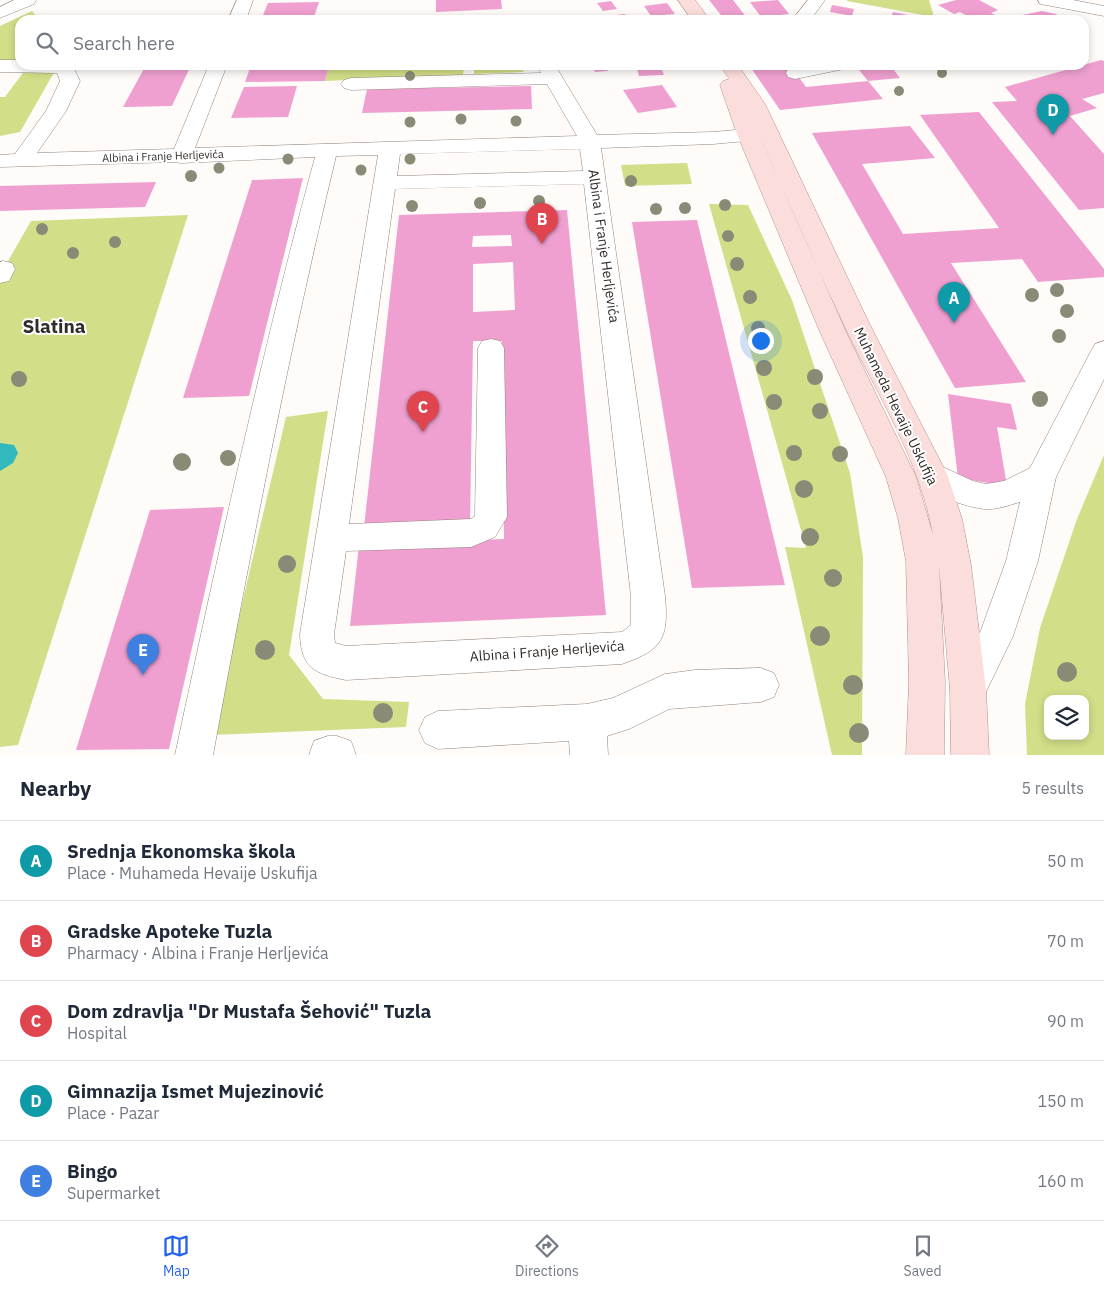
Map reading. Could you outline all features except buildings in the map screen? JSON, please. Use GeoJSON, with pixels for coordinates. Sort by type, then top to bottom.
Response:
{"type":"FeatureCollection","features":[{"type":"Feature","properties":{"kind":"main road"},"geometry":{"type":"LineString","coordinates":[[686,0],[697,15]]}},
{"type":"Feature","properties":{"kind":"main road"},"geometry":{"type":"LineString","coordinates":[[725,70],[734,99],[758,134]]}},
{"type":"Feature","properties":{"kind":"main road"},"geometry":{"type":"LineString","coordinates":[[732,70],[755,104],[758,134]]}},
{"type":"Feature","properties":{"kind":"main road","name":"Muhameda Hevaije Uskufija"},"geometry":{"type":"LineString","coordinates":[[758,134],[932,474],[946,519],[955,565],[968,690],[970,755]]}},
{"type":"Feature","properties":{"kind":"main road","name":"Muhameda Hevaije Uskufija"},"geometry":{"type":"LineString","coordinates":[[758,134],[833,332],[901,477],[914,518],[922,561],[927,673],[925,755]]}},
{"type":"Feature","properties":{"kind":"street"},"geometry":{"type":"LineString","coordinates":[[0,13],[28,0]]}},
{"type":"Feature","properties":{"kind":"street"},"geometry":{"type":"LineString","coordinates":[[239,15],[245,0]]}},
{"type":"Feature","properties":{"kind":"street"},"geometry":{"type":"LineString","coordinates":[[805,15],[817,0]]}},
{"type":"Feature","properties":{"kind":"street"},"geometry":{"type":"LineString","coordinates":[[1046,0],[1104,11]]}},
{"type":"Feature","properties":{"kind":"street"},"geometry":{"type":"LineString","coordinates":[[0,66],[15,66]]}},
{"type":"Feature","properties":{"kind":"street"},"geometry":{"type":"LineString","coordinates":[[22,160],[56,111],[70,81],[66,70]]}},
{"type":"Feature","properties":{"kind":"street"},"geometry":{"type":"LineString","coordinates":[[181,157],[216,70]]}},
{"type":"Feature","properties":{"kind":"street"},"geometry":{"type":"LineString","coordinates":[[796,73],[811,70]]}},
{"type":"Feature","properties":{"kind":"street"},"geometry":{"type":"LineString","coordinates":[[351,84],[550,72],[590,141],[713,138],[758,134]]}},
{"type":"Feature","properties":{"kind":"street","name":"Albina i Franje Herljevića"},"geometry":{"type":"LineString","coordinates":[[0,161],[181,157],[590,141],[647,586],[650,619],[647,634],[636,644],[622,648],[346,663],[330,660],[318,652],[317,634],[390,149]]}},
{"type":"Feature","properties":{"kind":"street"},"geometry":{"type":"LineString","coordinates":[[194,755],[229,580],[306,233],[327,151]]}},
{"type":"Feature","properties":{"kind":"street"},"geometry":{"type":"LineString","coordinates":[[385,183],[594,178]]}},
{"type":"Feature","properties":{"kind":"street"},"geometry":{"type":"LineString","coordinates":[[332,538],[472,533],[480,531],[488,525],[491,517],[491,348]]}},
{"type":"Feature","properties":{"kind":"street"},"geometry":{"type":"LineString","coordinates":[[968,690],[996,636],[1022,561],[1041,477],[1104,351]]}},
{"type":"Feature","properties":{"kind":"street"},"geometry":{"type":"LineString","coordinates":[[932,474],[956,489],[985,498],[1016,492],[1041,477]]}},
{"type":"Feature","properties":{"kind":"street"},"geometry":{"type":"LineString","coordinates":[[438,730],[588,739],[616,716],[665,692],[695,688],[761,685]]}},
{"type":"Feature","properties":{"kind":"street"},"geometry":{"type":"LineString","coordinates":[[328,755],[337,754]]}},
{"type":"Feature","properties":{"kind":"green space"},"geometry":{"type":"Polygon","coordinates":[[[847,0],[929,0],[933,15],[923,15],[847,0]]]}},
{"type":"Feature","properties":{"kind":"green space"},"geometry":{"type":"Polygon","coordinates":[[[32,11],[35,15],[23,15],[32,11]]]}},
{"type":"Feature","properties":{"kind":"green space"},"geometry":{"type":"Polygon","coordinates":[[[15,19],[15,63],[0,61],[0,26],[15,19]]]}},
{"type":"Feature","properties":{"kind":"green space"},"geometry":{"type":"Polygon","coordinates":[[[25,70],[55,70],[20,132],[0,136],[0,97],[5,97],[25,70]]]}},
{"type":"Feature","properties":{"kind":"green space"},"geometry":{"type":"Polygon","coordinates":[[[328,70],[464,70],[463,75],[325,81],[328,70]]]}},
{"type":"Feature","properties":{"kind":"green space"},"geometry":{"type":"Polygon","coordinates":[[[474,70],[523,70],[524,72],[474,74],[474,70]]]}},
{"type":"Feature","properties":{"kind":"green space"},"geometry":{"type":"Polygon","coordinates":[[[687,163],[692,184],[625,186],[621,165],[687,163]]]}},
{"type":"Feature","properties":{"kind":"green space"},"geometry":{"type":"Polygon","coordinates":[[[709,204],[748,205],[792,300],[850,473],[863,557],[862,755],[832,755],[785,547],[806,548],[709,204]]]}},
{"type":"Feature","properties":{"kind":"green space"},"geometry":{"type":"Polygon","coordinates":[[[188,215],[18,745],[0,747],[0,275],[31,221],[188,215]]]}},
{"type":"Feature","properties":{"kind":"green space"},"geometry":{"type":"Polygon","coordinates":[[[328,411],[289,655],[323,699],[409,702],[406,727],[211,735],[286,417],[328,411]]]}},
{"type":"Feature","properties":{"kind":"green space"},"geometry":{"type":"Polygon","coordinates":[[[1104,455],[1104,755],[1027,755],[1025,704],[1040,628],[1077,519],[1104,455]]]}},
{"type":"Feature","properties":{"kind":"water"},"geometry":{"type":"Polygon","coordinates":[[[0,443],[14,445],[18,453],[13,463],[0,471],[0,443]]]}},
{"type":"Feature","properties":{"kind":"place","name":"Gimnazija Ismet Mujezinović"},"geometry":{"type":"Point","coordinates":[1053,135]}},
{"type":"Feature","properties":{"kind":"place","name":"Gradske Apoteke Tuzla"},"geometry":{"type":"Point","coordinates":[542,244]}},
{"type":"Feature","properties":{"kind":"place","name":"Srednja Ekonomska škola"},"geometry":{"type":"Point","coordinates":[954,323]}},
{"type":"Feature","properties":{"kind":"place","name":"Dom zdravlja \"Dr Mustafa Šehović\" Tuzla"},"geometry":{"type":"Point","coordinates":[423,432]}},
{"type":"Feature","properties":{"kind":"place","name":"Bingo"},"geometry":{"type":"Point","coordinates":[143,675]}},
{"type":"Feature","properties":{"kind":"district","name":"Slatina"},"geometry":{"type":"Point","coordinates":[54,326]}}]}
